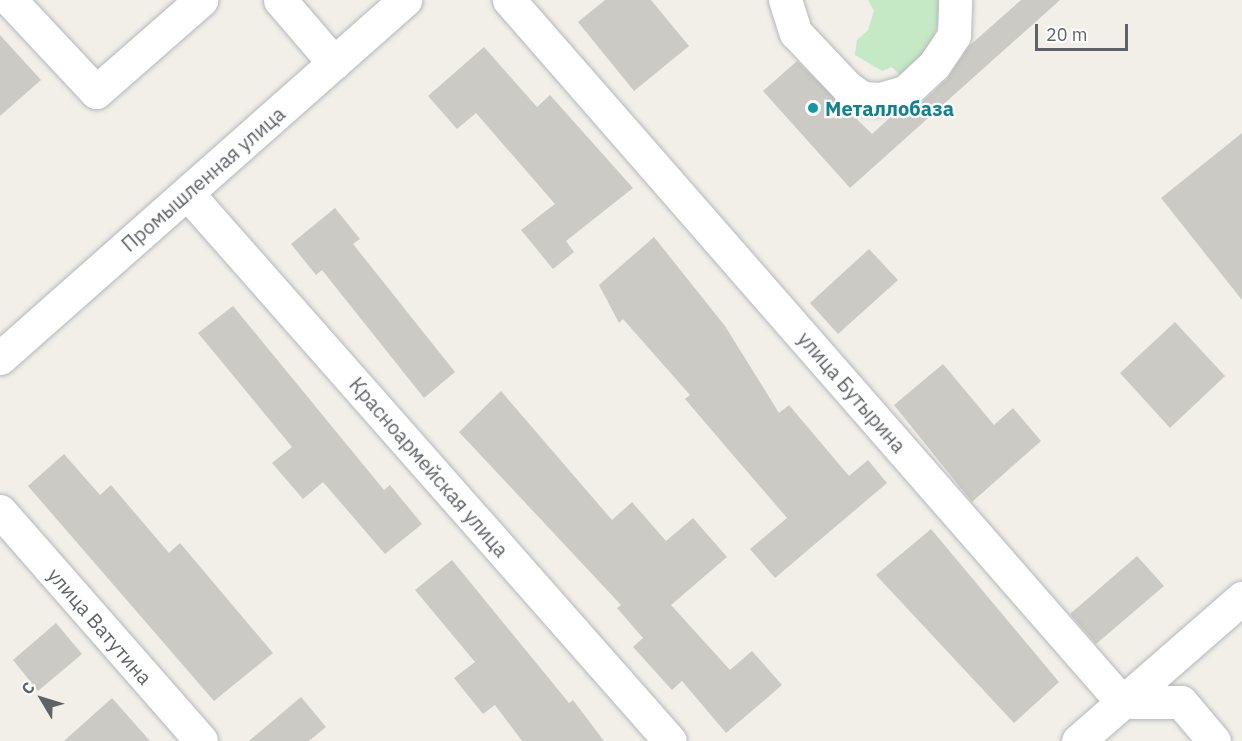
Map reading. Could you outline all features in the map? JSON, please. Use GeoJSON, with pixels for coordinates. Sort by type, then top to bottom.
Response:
{"type":"FeatureCollection","features":[{"type":"Feature","properties":{"kind":"street"},"geometry":{"type":"LineString","coordinates":[[10,0],[96,92],[201,0]]}},
{"type":"Feature","properties":{"kind":"street"},"geometry":{"type":"LineString","coordinates":[[280,0],[334,63]]}},
{"type":"Feature","properties":{"kind":"street","name":"Промышленная улица"},"geometry":{"type":"LineString","coordinates":[[0,358],[405,0]]}},
{"type":"Feature","properties":{"kind":"street","name":"улица Бутырина"},"geometry":{"type":"LineString","coordinates":[[509,0],[1122,702]]}},
{"type":"Feature","properties":{"kind":"street"},"geometry":{"type":"LineString","coordinates":[[785,0],[796,33],[848,88],[863,98],[880,99],[905,92],[934,65],[954,35],[956,0]]}},
{"type":"Feature","properties":{"kind":"street","name":"Красноармейская улица"},"geometry":{"type":"LineString","coordinates":[[187,193],[670,741]]}},
{"type":"Feature","properties":{"kind":"street","name":"улица Ватутина"},"geometry":{"type":"LineString","coordinates":[[0,511],[201,741]]}},
{"type":"Feature","properties":{"kind":"street"},"geometry":{"type":"LineString","coordinates":[[1078,741],[1242,598]]}},
{"type":"Feature","properties":{"kind":"street"},"geometry":{"type":"LineString","coordinates":[[1122,702],[1181,702],[1214,741]]}},
{"type":"Feature","properties":{"kind":"green space"},"geometry":{"type":"Polygon","coordinates":[[[868,0],[940,0],[942,13],[927,54],[904,80],[892,67],[882,71],[855,55],[857,40],[868,30],[874,11],[868,0]]]}},
{"type":"Feature","properties":{"kind":"building"},"geometry":{"type":"Polygon","coordinates":[[[605,0],[651,0],[689,46],[634,91],[578,22],[605,0]]]}},
{"type":"Feature","properties":{"kind":"building","name":"Металлобаза"},"geometry":{"type":"Polygon","coordinates":[[[1021,0],[1060,0],[850,188],[763,91],[797,61],[872,134],[893,115],[918,106],[947,79],[968,47],[1021,0]]]}},
{"type":"Feature","properties":{"kind":"building"},"geometry":{"type":"Polygon","coordinates":[[[0,35],[41,80],[0,116],[0,35]]]}},
{"type":"Feature","properties":{"kind":"building"},"geometry":{"type":"Polygon","coordinates":[[[484,47],[537,107],[550,95],[633,188],[566,241],[574,252],[553,269],[521,230],[555,204],[476,113],[457,129],[428,96],[484,47]]]}},
{"type":"Feature","properties":{"kind":"building"},"geometry":{"type":"Polygon","coordinates":[[[1242,133],[1242,300],[1161,198],[1242,133]]]}},
{"type":"Feature","properties":{"kind":"building"},"geometry":{"type":"Polygon","coordinates":[[[335,208],[360,239],[353,244],[455,372],[424,398],[322,270],[316,275],[291,244],[335,208]]]}},
{"type":"Feature","properties":{"kind":"building"},"geometry":{"type":"Polygon","coordinates":[[[654,237],[725,326],[779,413],[789,405],[849,476],[868,460],[887,483],[775,578],[750,549],[787,518],[685,399],[690,395],[623,319],[619,323],[599,285],[654,237]]]}},
{"type":"Feature","properties":{"kind":"building"},"geometry":{"type":"Polygon","coordinates":[[[869,249],[898,280],[838,334],[810,303],[869,249]]]}},
{"type":"Feature","properties":{"kind":"building"},"geometry":{"type":"Polygon","coordinates":[[[233,306],[384,490],[390,485],[422,524],[385,554],[323,482],[303,499],[272,463],[292,447],[198,333],[233,306]]]}},
{"type":"Feature","properties":{"kind":"building"},"geometry":{"type":"Polygon","coordinates":[[[1175,322],[1225,376],[1170,428],[1120,373],[1175,322]]]}},
{"type":"Feature","properties":{"kind":"building"},"geometry":{"type":"Polygon","coordinates":[[[943,364],[994,425],[1013,408],[1041,441],[972,502],[894,405],[943,364]]]}},
{"type":"Feature","properties":{"kind":"building"},"geometry":{"type":"Polygon","coordinates":[[[501,391],[612,520],[632,502],[666,541],[693,518],[727,557],[671,605],[730,670],[752,651],[782,685],[726,733],[682,681],[672,690],[633,647],[643,638],[617,608],[621,605],[459,432],[501,391]]]}},
{"type":"Feature","properties":{"kind":"building"},"geometry":{"type":"Polygon","coordinates":[[[64,454],[100,495],[111,485],[169,553],[180,543],[273,653],[214,701],[28,486],[64,454]]]}},
{"type":"Feature","properties":{"kind":"building"},"geometry":{"type":"Polygon","coordinates":[[[931,529],[1059,682],[1014,723],[876,575],[931,529]]]}},
{"type":"Feature","properties":{"kind":"building"},"geometry":{"type":"Polygon","coordinates":[[[1137,556],[1164,586],[1096,644],[1070,614],[1137,556]]]}},
{"type":"Feature","properties":{"kind":"building"},"geometry":{"type":"Polygon","coordinates":[[[452,560],[569,703],[573,700],[604,741],[522,741],[495,705],[483,714],[454,678],[475,662],[415,590],[452,560]]]}},
{"type":"Feature","properties":{"kind":"building"},"geometry":{"type":"Polygon","coordinates":[[[56,623],[82,654],[38,691],[13,660],[56,623]]]}},
{"type":"Feature","properties":{"kind":"building"},"geometry":{"type":"Polygon","coordinates":[[[301,697],[326,727],[309,741],[249,741],[301,697]]]}},
{"type":"Feature","properties":{"kind":"building"},"geometry":{"type":"Polygon","coordinates":[[[112,698],[150,741],[64,741],[112,698]]]}},
{"type":"Feature","properties":{"kind":"place","name":"Металлобаза"},"geometry":{"type":"Point","coordinates":[813,108]}}]}
